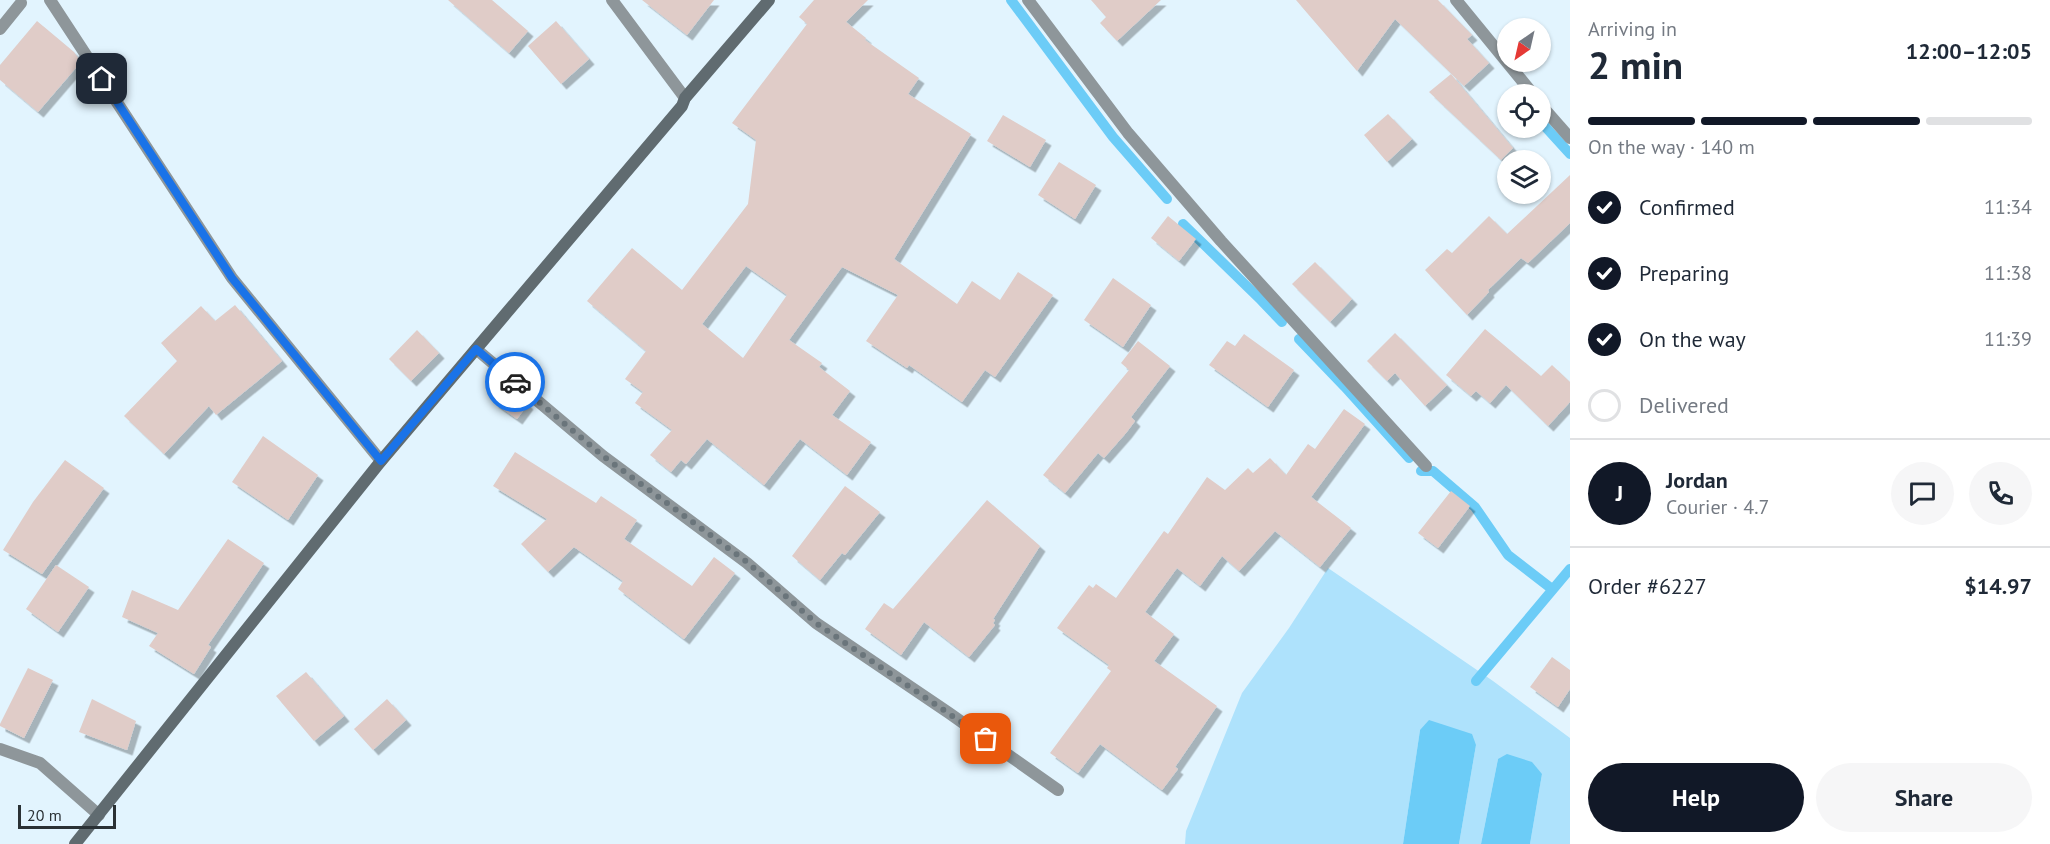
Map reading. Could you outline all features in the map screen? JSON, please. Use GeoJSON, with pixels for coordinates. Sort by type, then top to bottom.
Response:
{"type":"FeatureCollection","features":[{"type":"Feature","properties":{"kind":"street"},"geometry":{"type":"LineString","coordinates":[[50,0],[232,278],[381,461]]}},
{"type":"Feature","properties":{"kind":"street"},"geometry":{"type":"LineString","coordinates":[[612,0],[685,98]]}},
{"type":"Feature","properties":{"kind":"street"},"geometry":{"type":"LineString","coordinates":[[75,844],[381,461],[769,0]]}},
{"type":"Feature","properties":{"kind":"street"},"geometry":{"type":"LineString","coordinates":[[1028,0],[1136,142],[1221,241],[1426,466]]}},
{"type":"Feature","properties":{"kind":"street"},"geometry":{"type":"LineString","coordinates":[[1456,0],[1525,84]]}},
{"type":"Feature","properties":{"kind":"street"},"geometry":{"type":"LineString","coordinates":[[0,29],[22,1]]}},
{"type":"Feature","properties":{"kind":"street"},"geometry":{"type":"LineString","coordinates":[[1551,116],[1570,138]]}},
{"type":"Feature","properties":{"kind":"street"},"geometry":{"type":"LineString","coordinates":[[476,349],[603,456],[747,562],[816,623],[1058,790]]}},
{"type":"Feature","properties":{"kind":"street"},"geometry":{"type":"LineString","coordinates":[[0,749],[40,764],[99,815]]}},
{"type":"Feature","properties":{"kind":"shaded area"},"geometry":{"type":"Polygon","coordinates":[[[1328,568],[1493,681],[1570,738],[1570,844],[1530,844],[1542,774],[1498,759],[1481,844],[1459,844],[1476,745],[1420,730],[1403,844],[1185,844],[1186,831],[1242,693],[1289,628],[1328,568]]]}},
{"type":"Feature","properties":{"kind":"shaded area"},"geometry":{"type":"Polygon","coordinates":[[[1429,720],[1472,734],[1476,745],[1459,844],[1403,844],[1420,730],[1429,720]]]}},
{"type":"Feature","properties":{"kind":"shaded area"},"geometry":{"type":"Polygon","coordinates":[[[1507,754],[1532,762],[1542,774],[1530,844],[1481,844],[1498,759],[1507,754]]]}},
{"type":"Feature","properties":{"kind":"building"},"geometry":{"type":"Polygon","coordinates":[[[448,0],[492,0],[528,31],[509,53],[448,0]]]}},
{"type":"Feature","properties":{"kind":"building"},"geometry":{"type":"Polygon","coordinates":[[[642,0],[714,0],[687,35],[642,0]]]}},
{"type":"Feature","properties":{"kind":"building"},"geometry":{"type":"Polygon","coordinates":[[[814,0],[868,0],[846,22],[866,38],[865,40],[919,78],[908,94],[971,134],[894,259],[957,304],[972,281],[1000,300],[1018,272],[1053,295],[995,377],[985,370],[962,402],[909,365],[907,368],[866,341],[898,295],[842,267],[789,340],[822,363],[819,367],[850,391],[832,415],[871,442],[847,475],[800,439],[764,485],[707,439],[686,464],[681,460],[671,472],[650,455],[672,430],[635,403],[643,392],[625,379],[646,351],[587,301],[632,248],[682,290],[748,204],[756,140],[732,123],[807,24],[799,17],[814,0]],[[746,266],[702,324],[743,358],[787,295],[746,266]]]}},
{"type":"Feature","properties":{"kind":"building"},"geometry":{"type":"Polygon","coordinates":[[[1091,0],[1161,0],[1117,41],[1100,23],[1106,17],[1091,0]]]}},
{"type":"Feature","properties":{"kind":"building"},"geometry":{"type":"Polygon","coordinates":[[[1296,0],[1438,0],[1472,35],[1467,39],[1489,63],[1464,86],[1395,19],[1357,71],[1296,0]]]}},
{"type":"Feature","properties":{"kind":"building"},"geometry":{"type":"Polygon","coordinates":[[[37,21],[74,52],[81,62],[38,112],[0,80],[0,65],[37,21]]]}},
{"type":"Feature","properties":{"kind":"building"},"geometry":{"type":"Polygon","coordinates":[[[556,21],[589,59],[561,84],[528,46],[556,21]]]}},
{"type":"Feature","properties":{"kind":"building"},"geometry":{"type":"Polygon","coordinates":[[[1451,74],[1497,129],[1497,138],[1505,138],[1513,148],[1497,150],[1497,156],[1429,92],[1451,74]]]}},
{"type":"Feature","properties":{"kind":"building"},"geometry":{"type":"Polygon","coordinates":[[[1388,114],[1412,139],[1387,162],[1364,135],[1388,114]]]}},
{"type":"Feature","properties":{"kind":"building"},"geometry":{"type":"Polygon","coordinates":[[[1003,115],[1046,140],[1030,167],[987,141],[1003,115]]]}},
{"type":"Feature","properties":{"kind":"building"},"geometry":{"type":"Polygon","coordinates":[[[1059,162],[1096,185],[1075,219],[1038,195],[1059,162]]]}},
{"type":"Feature","properties":{"kind":"building"},"geometry":{"type":"Polygon","coordinates":[[[1570,175],[1570,223],[1528,263],[1521,258],[1488,290],[1489,292],[1467,315],[1425,270],[1447,249],[1452,253],[1489,216],[1507,234],[1539,204],[1551,204],[1551,193],[1570,175]]]}},
{"type":"Feature","properties":{"kind":"building"},"geometry":{"type":"Polygon","coordinates":[[[1168,216],[1196,239],[1179,261],[1151,238],[1168,216]]]}},
{"type":"Feature","properties":{"kind":"building"},"geometry":{"type":"Polygon","coordinates":[[[1315,262],[1352,299],[1330,322],[1292,284],[1315,262]]]}},
{"type":"Feature","properties":{"kind":"building"},"geometry":{"type":"Polygon","coordinates":[[[1113,278],[1151,305],[1123,347],[1084,320],[1113,278]]]}},
{"type":"Feature","properties":{"kind":"building"},"geometry":{"type":"Polygon","coordinates":[[[235,305],[282,361],[216,415],[209,406],[164,454],[124,416],[177,361],[161,343],[201,306],[215,321],[235,305]]]}},
{"type":"Feature","properties":{"kind":"building"},"geometry":{"type":"Polygon","coordinates":[[[1485,329],[1541,376],[1552,365],[1570,382],[1570,402],[1548,426],[1506,385],[1490,403],[1476,391],[1471,396],[1446,375],[1485,329]]]}},
{"type":"Feature","properties":{"kind":"building"},"geometry":{"type":"Polygon","coordinates":[[[417,330],[439,353],[411,381],[389,359],[417,330]]]}},
{"type":"Feature","properties":{"kind":"building"},"geometry":{"type":"Polygon","coordinates":[[[1395,333],[1447,385],[1425,406],[1395,373],[1387,381],[1367,361],[1395,333]]]}},
{"type":"Feature","properties":{"kind":"building"},"geometry":{"type":"Polygon","coordinates":[[[1244,334],[1294,370],[1268,407],[1209,365],[1227,341],[1235,346],[1244,334]]]}},
{"type":"Feature","properties":{"kind":"building"},"geometry":{"type":"Polygon","coordinates":[[[1138,341],[1170,366],[1131,417],[1135,421],[1126,433],[1104,458],[1098,453],[1065,493],[1043,475],[1129,370],[1121,363],[1138,341]]]}},
{"type":"Feature","properties":{"kind":"building"},"geometry":{"type":"Polygon","coordinates":[[[506,385],[528,404],[517,419],[493,402],[506,385]]]}},
{"type":"Feature","properties":{"kind":"building"},"geometry":{"type":"Polygon","coordinates":[[[1344,409],[1365,424],[1311,497],[1351,528],[1320,567],[1275,531],[1239,571],[1222,556],[1200,586],[1177,568],[1145,612],[1174,634],[1154,661],[1217,706],[1175,767],[1178,769],[1162,790],[1100,744],[1078,773],[1050,753],[1111,671],[1107,668],[1109,665],[1057,628],[1089,585],[1093,588],[1096,584],[1116,598],[1164,531],[1168,534],[1207,477],[1225,490],[1248,468],[1253,473],[1270,458],[1286,475],[1308,444],[1315,449],[1344,409]]]}},
{"type":"Feature","properties":{"kind":"building"},"geometry":{"type":"Polygon","coordinates":[[[263,436],[318,475],[288,520],[232,482],[263,436]]]}},
{"type":"Feature","properties":{"kind":"building"},"geometry":{"type":"Polygon","coordinates":[[[515,452],[596,503],[601,496],[637,520],[624,539],[692,586],[714,557],[735,573],[684,639],[618,589],[623,581],[574,547],[548,572],[521,544],[547,519],[493,486],[515,452]]]}},
{"type":"Feature","properties":{"kind":"building"},"geometry":{"type":"Polygon","coordinates":[[[65,460],[104,488],[42,574],[3,550],[33,502],[65,460]]]}},
{"type":"Feature","properties":{"kind":"building"},"geometry":{"type":"Polygon","coordinates":[[[845,486],[880,512],[845,555],[842,553],[820,580],[792,556],[845,486]]]}},
{"type":"Feature","properties":{"kind":"building"},"geometry":{"type":"Polygon","coordinates":[[[1451,491],[1470,506],[1438,548],[1418,533],[1451,491]]]}},
{"type":"Feature","properties":{"kind":"building"},"geometry":{"type":"Polygon","coordinates":[[[987,500],[1040,546],[993,619],[995,625],[969,657],[924,622],[901,655],[865,629],[884,603],[893,609],[987,500]]]}},
{"type":"Feature","properties":{"kind":"building"},"geometry":{"type":"Polygon","coordinates":[[[228,539],[264,563],[208,645],[211,647],[194,674],[149,646],[158,633],[122,617],[132,590],[178,610],[228,539]]]}},
{"type":"Feature","properties":{"kind":"building"},"geometry":{"type":"Polygon","coordinates":[[[56,565],[89,587],[58,632],[26,609],[56,565]]]}},
{"type":"Feature","properties":{"kind":"building"},"geometry":{"type":"Polygon","coordinates":[[[1552,657],[1570,670],[1570,689],[1558,707],[1530,687],[1552,657]]]}},
{"type":"Feature","properties":{"kind":"building"},"geometry":{"type":"Polygon","coordinates":[[[28,668],[53,680],[24,738],[0,724],[28,668]]]}},
{"type":"Feature","properties":{"kind":"building"},"geometry":{"type":"Polygon","coordinates":[[[306,672],[344,716],[314,741],[276,696],[306,672]]]}},
{"type":"Feature","properties":{"kind":"building"},"geometry":{"type":"Polygon","coordinates":[[[92,699],[136,721],[127,750],[79,732],[92,699]]]}},
{"type":"Feature","properties":{"kind":"building"},"geometry":{"type":"Polygon","coordinates":[[[387,699],[406,720],[373,750],[354,729],[387,699]]]}},
{"type":"Feature","properties":{"kind":"waterway"},"geometry":{"type":"LineString","coordinates":[[1011,0],[1113,137],[1167,199]]}},
{"type":"Feature","properties":{"kind":"waterway"},"geometry":{"type":"LineString","coordinates":[[1551,133],[1570,154]]}},
{"type":"Feature","properties":{"kind":"waterway"},"geometry":{"type":"LineString","coordinates":[[1183,224],[1282,322]]}},
{"type":"Feature","properties":{"kind":"waterway"},"geometry":{"type":"LineString","coordinates":[[1299,339],[1409,458]]}},
{"type":"Feature","properties":{"kind":"waterway"},"geometry":{"type":"LineString","coordinates":[[1421,471],[1433,471],[1475,507],[1508,555],[1552,589]]}},
{"type":"Feature","properties":{"kind":"waterway"},"geometry":{"type":"LineString","coordinates":[[1476,681],[1570,569]]}},
{"type":"Feature","properties":{"kind":"way so far"},"geometry":{"type":"LineString","coordinates":[[515,382],[603,456],[747,562],[816,623],[986,739]]}},
{"type":"Feature","properties":{"kind":"route"},"geometry":{"type":"LineString","coordinates":[[102,79],[232,278],[381,461],[476,349],[515,382]]}}]}
